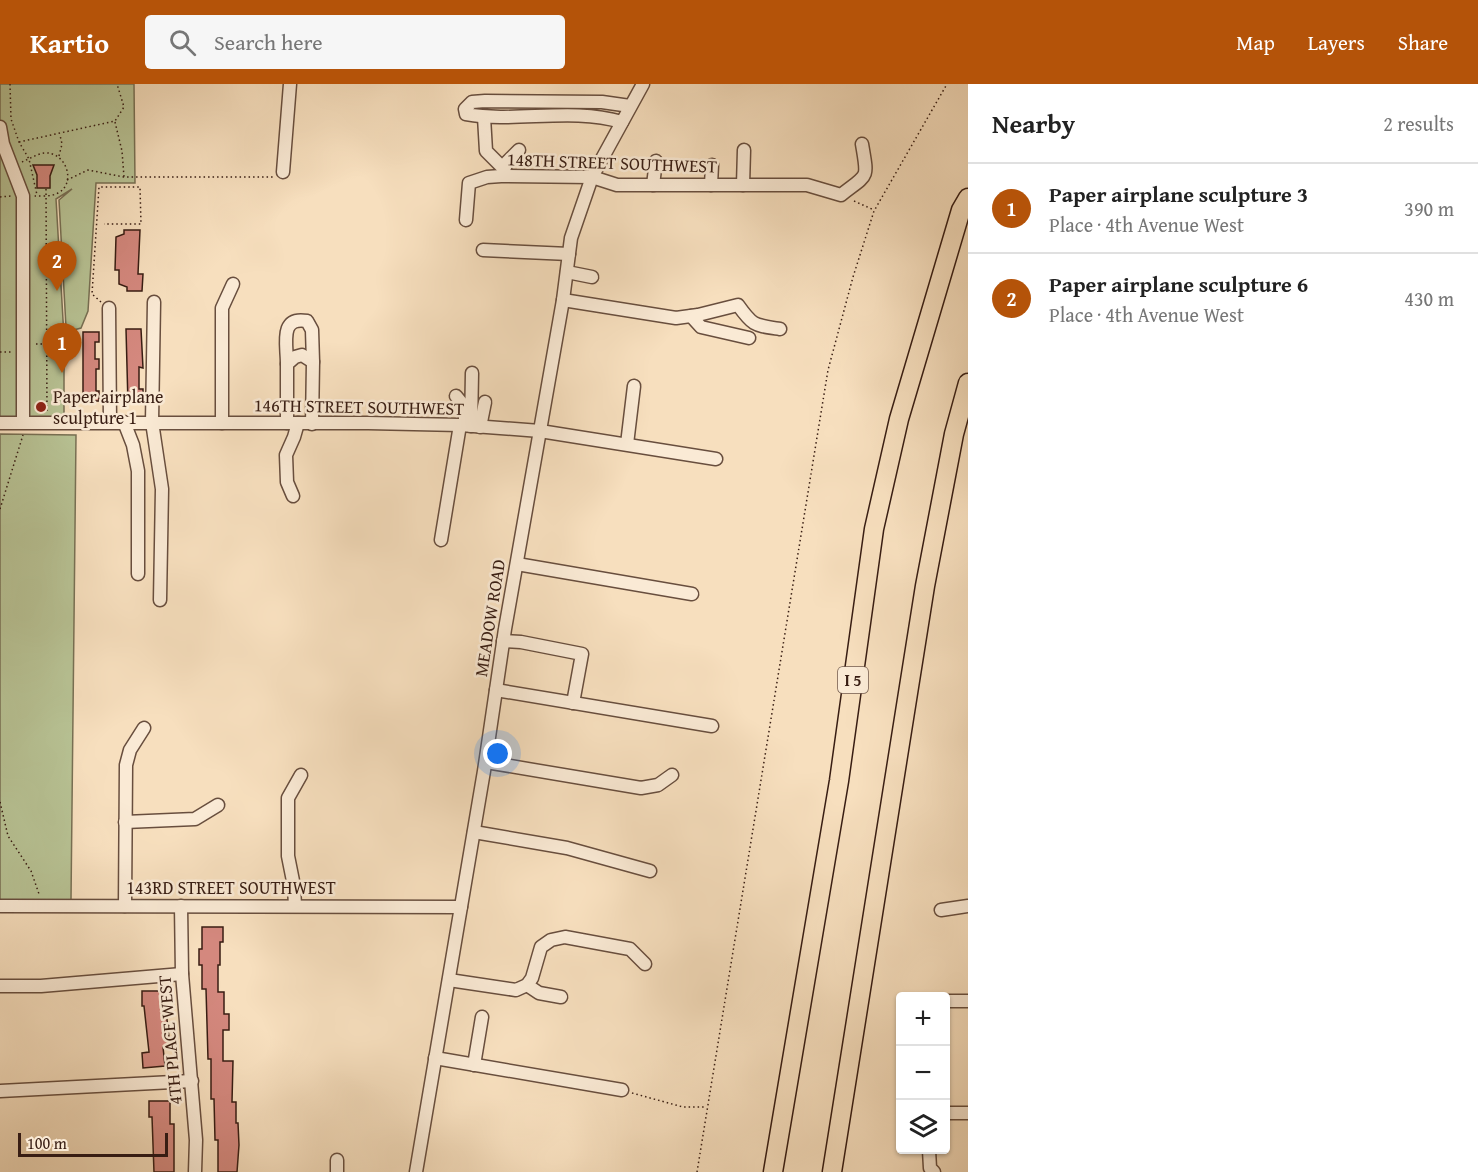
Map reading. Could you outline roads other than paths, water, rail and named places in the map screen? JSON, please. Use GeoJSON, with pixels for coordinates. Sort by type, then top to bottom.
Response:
{"type":"FeatureCollection","features":[{"type":"Feature","properties":{"kind":"highway","name":"I 5"},"geometry":{"type":"LineString","coordinates":[[773,1172],[839,781],[874,529],[898,419],[961,210],[968,198]]}},
{"type":"Feature","properties":{"kind":"highway"},"geometry":{"type":"LineString","coordinates":[[832,1172],[925,586],[954,434],[968,382]]}},
{"type":"Feature","properties":{"kind":"street"},"geometry":{"type":"LineString","coordinates":[[283,172],[290,84]]}},
{"type":"Feature","properties":{"kind":"street","name":"MEADOW ROAD"},"geometry":{"type":"LineString","coordinates":[[416,1172],[486,762],[503,641],[563,300],[571,238],[592,177],[642,84]]}},
{"type":"Feature","properties":{"kind":"street"},"geometry":{"type":"LineString","coordinates":[[622,122],[609,118],[578,115],[484,117],[466,114],[465,109],[472,102],[602,102],[630,106]]}},
{"type":"Feature","properties":{"kind":"street"},"geometry":{"type":"LineString","coordinates":[[484,117],[486,151],[502,172],[507,162],[519,150]]}},
{"type":"Feature","properties":{"kind":"street"},"geometry":{"type":"LineString","coordinates":[[0,127],[3,144],[24,196],[23,423]]}},
{"type":"Feature","properties":{"kind":"street","name":"148TH STREET SOUTHWEST"},"geometry":{"type":"LineString","coordinates":[[466,220],[469,183],[502,172],[592,177],[617,185],[807,185],[841,195],[865,176],[867,170],[861,144]]}},
{"type":"Feature","properties":{"kind":"street"},"geometry":{"type":"LineString","coordinates":[[743,185],[744,150]]}},
{"type":"Feature","properties":{"kind":"street"},"geometry":{"type":"LineString","coordinates":[[653,185],[656,162]]}},
{"type":"Feature","properties":{"kind":"street"},"geometry":{"type":"LineString","coordinates":[[711,165],[711,185]]}},
{"type":"Feature","properties":{"kind":"street"},"geometry":{"type":"LineString","coordinates":[[483,250],[569,254]]}},
{"type":"Feature","properties":{"kind":"street"},"geometry":{"type":"LineString","coordinates":[[567,272],[591,277]]}},
{"type":"Feature","properties":{"kind":"street"},"geometry":{"type":"LineString","coordinates":[[222,423],[222,308],[233,284]]}},
{"type":"Feature","properties":{"kind":"street"},"geometry":{"type":"LineString","coordinates":[[563,300],[675,318],[738,305],[750,322],[759,326],[780,329]]}},
{"type":"Feature","properties":{"kind":"street"},"geometry":{"type":"LineString","coordinates":[[154,302],[152,422],[162,489],[160,600]]}},
{"type":"Feature","properties":{"kind":"street"},"geometry":{"type":"LineString","coordinates":[[109,308],[110,422]]}},
{"type":"Feature","properties":{"kind":"street"},"geometry":{"type":"LineString","coordinates":[[691,316],[701,327],[749,338]]}},
{"type":"Feature","properties":{"kind":"street"},"geometry":{"type":"LineString","coordinates":[[293,496],[287,482],[286,454],[294,437],[287,364],[287,327],[291,322],[299,320],[307,321],[312,330],[312,424]]}},
{"type":"Feature","properties":{"kind":"street"},"geometry":{"type":"LineString","coordinates":[[287,364],[295,357],[302,355],[313,362]]}},
{"type":"Feature","properties":{"kind":"street"},"geometry":{"type":"LineString","coordinates":[[441,540],[469,426],[472,373]]}},
{"type":"Feature","properties":{"kind":"street"},"geometry":{"type":"LineString","coordinates":[[627,444],[634,386]]}},
{"type":"Feature","properties":{"kind":"street"},"geometry":{"type":"LineString","coordinates":[[456,396],[465,407],[469,426]]}},
{"type":"Feature","properties":{"kind":"street"},"geometry":{"type":"LineString","coordinates":[[469,426],[485,402]]}},
{"type":"Feature","properties":{"kind":"street"},"geometry":{"type":"LineString","coordinates":[[124,422],[133,445],[138,471],[138,574]]}},
{"type":"Feature","properties":{"kind":"street","name":"146TH STREET SOUTHWEST"},"geometry":{"type":"LineString","coordinates":[[0,423],[152,422],[469,426],[540,431],[716,459]]}},
{"type":"Feature","properties":{"kind":"street"},"geometry":{"type":"LineString","coordinates":[[517,564],[692,594]]}},
{"type":"Feature","properties":{"kind":"street"},"geometry":{"type":"LineString","coordinates":[[503,641],[522,642],[582,654],[573,703]]}},
{"type":"Feature","properties":{"kind":"street"},"geometry":{"type":"LineString","coordinates":[[496,690],[712,726]]}},
{"type":"Feature","properties":{"kind":"street"},"geometry":{"type":"LineString","coordinates":[[125,906],[126,765],[130,750],[144,728]]}},
{"type":"Feature","properties":{"kind":"street"},"geometry":{"type":"LineString","coordinates":[[486,762],[641,788],[658,785],[672,775]]}},
{"type":"Feature","properties":{"kind":"street"},"geometry":{"type":"LineString","coordinates":[[294,906],[294,886],[288,855],[288,798],[301,775]]}},
{"type":"Feature","properties":{"kind":"street"},"geometry":{"type":"LineString","coordinates":[[125,822],[195,819],[218,806]]}},
{"type":"Feature","properties":{"kind":"street"},"geometry":{"type":"LineString","coordinates":[[474,832],[567,848],[650,872]]}},
{"type":"Feature","properties":{"kind":"street","name":"143RD STREET SOUTHWEST"},"geometry":{"type":"LineString","coordinates":[[0,906],[461,907]]}},
{"type":"Feature","properties":{"kind":"street","name":"4TH PLACE WEST"},"geometry":{"type":"LineString","coordinates":[[182,906],[182,974],[196,1140],[195,1172]]}},
{"type":"Feature","properties":{"kind":"street"},"geometry":{"type":"LineString","coordinates":[[941,910],[968,906]]}},
{"type":"Feature","properties":{"kind":"street"},"geometry":{"type":"LineString","coordinates":[[449,980],[516,990],[527,985],[532,978],[541,947],[551,940],[565,937],[630,949],[645,964]]}},
{"type":"Feature","properties":{"kind":"street"},"geometry":{"type":"LineString","coordinates":[[0,986],[41,986],[182,974]]}},
{"type":"Feature","properties":{"kind":"street"},"geometry":{"type":"LineString","coordinates":[[527,985],[540,993],[561,997]]}},
{"type":"Feature","properties":{"kind":"street"},"geometry":{"type":"LineString","coordinates":[[950,1001],[968,1001]]}},
{"type":"Feature","properties":{"kind":"street"},"geometry":{"type":"LineString","coordinates":[[474,1065],[482,1017]]}},
{"type":"Feature","properties":{"kind":"street"},"geometry":{"type":"LineString","coordinates":[[435,1058],[622,1090]]}},
{"type":"Feature","properties":{"kind":"street"},"geometry":{"type":"LineString","coordinates":[[0,1090],[192,1081]]}},
{"type":"Feature","properties":{"kind":"street"},"geometry":{"type":"LineString","coordinates":[[950,1113],[968,1113]]}},
{"type":"Feature","properties":{"kind":"street"},"geometry":{"type":"LineString","coordinates":[[929,1154],[930,1168],[934,1172]]}},
{"type":"Feature","properties":{"kind":"place","name":"Paper airplane sculpture 6"},"geometry":{"type":"Point","coordinates":[57,291]}},
{"type":"Feature","properties":{"kind":"place","name":"Paper airplane sculpture 3"},"geometry":{"type":"Point","coordinates":[62,373]}},
{"type":"Feature","properties":{"kind":"place","name":"Paper airplane sculpture 1"},"geometry":{"type":"Point","coordinates":[41,407]}}]}
